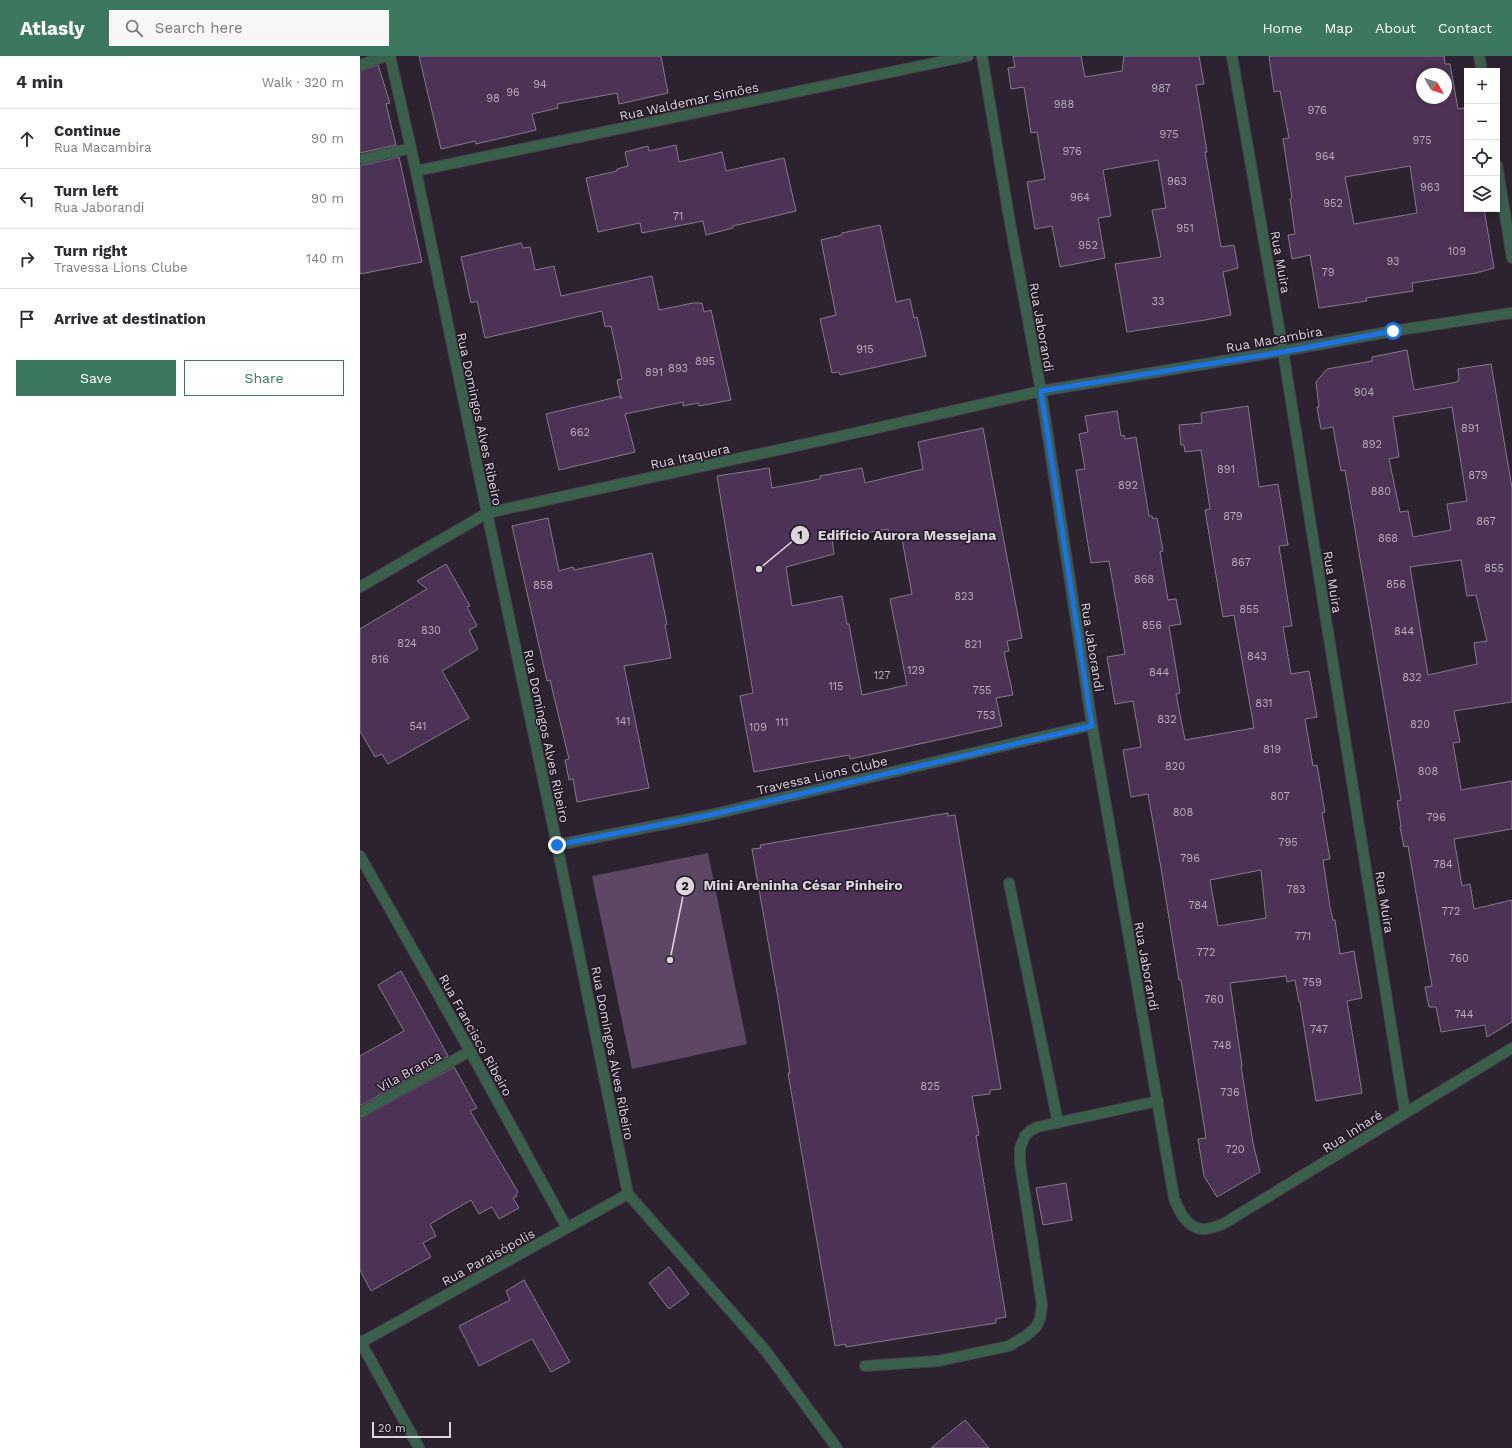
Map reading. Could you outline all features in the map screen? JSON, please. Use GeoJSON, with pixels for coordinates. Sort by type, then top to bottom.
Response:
{"type":"FeatureCollection","features":[{"type":"Feature","properties":{"kind":"street"},"geometry":{"type":"LineString","coordinates":[[360,65],[386,56]]}},
{"type":"Feature","properties":{"kind":"street","name":"Rua Domingos Alves Ribeiro"},"geometry":{"type":"LineString","coordinates":[[390,56],[416,171],[486,513],[557,845],[628,1194],[765,1350],[837,1448]]}},
{"type":"Feature","properties":{"kind":"street","name":"Rua Waldemar Simões"},"geometry":{"type":"LineString","coordinates":[[416,171],[968,56]]}},
{"type":"Feature","properties":{"kind":"street","name":"Rua Jaborandi"},"geometry":{"type":"LineString","coordinates":[[982,56],[1009,217],[1041,391],[1092,726],[1174,1198],[1184,1219],[1202,1230]]}},
{"type":"Feature","properties":{"kind":"street","name":"Rua Muira"},"geometry":{"type":"LineString","coordinates":[[1232,56],[1283,352],[1405,1113]]}},
{"type":"Feature","properties":{"kind":"street"},"geometry":{"type":"LineString","coordinates":[[1479,56],[1481,68]]}},
{"type":"Feature","properties":{"kind":"street"},"geometry":{"type":"LineString","coordinates":[[360,160],[411,148]]}},
{"type":"Feature","properties":{"kind":"street"},"geometry":{"type":"LineString","coordinates":[[1499,176],[1512,258]]}},
{"type":"Feature","properties":{"kind":"street","name":"Rua Macambira"},"geometry":{"type":"LineString","coordinates":[[1041,391],[1283,352],[1393,331],[1512,313]]}},
{"type":"Feature","properties":{"kind":"street","name":"Rua Itaquera"},"geometry":{"type":"LineString","coordinates":[[360,587],[486,513],[1041,391]]}},
{"type":"Feature","properties":{"kind":"street","name":"Travessa Lions Clube"},"geometry":{"type":"LineString","coordinates":[[557,845],[710,815],[1092,726]]}},
{"type":"Feature","properties":{"kind":"street","name":"Rua Francisco Ribeiro"},"geometry":{"type":"LineString","coordinates":[[360,856],[470,1051],[567,1228]]}},
{"type":"Feature","properties":{"kind":"street"},"geometry":{"type":"LineString","coordinates":[[1009,883],[1058,1123]]}},
{"type":"Feature","properties":{"kind":"street","name":"Vila Branca"},"geometry":{"type":"LineString","coordinates":[[360,1113],[470,1051]]}},
{"type":"Feature","properties":{"kind":"street","name":"Rua Inharé"},"geometry":{"type":"LineString","coordinates":[[1202,1230],[1223,1224],[1240,1215],[1405,1113],[1511,1051]]}},
{"type":"Feature","properties":{"kind":"street"},"geometry":{"type":"LineString","coordinates":[[865,1366],[938,1361],[1009,1346],[1026,1336],[1036,1327],[1040,1319],[1042,1305],[1021,1176],[1020,1148],[1025,1136],[1037,1127],[1158,1101]]}},
{"type":"Feature","properties":{"kind":"street","name":"Rua Paraisópolis"},"geometry":{"type":"LineString","coordinates":[[360,1342],[628,1194]]}},
{"type":"Feature","properties":{"kind":"street"},"geometry":{"type":"LineString","coordinates":[[360,1342],[419,1448]]}},
{"type":"Feature","properties":{"kind":"shaded area"},"geometry":{"type":"Polygon","coordinates":[[[708,853],[747,1044],[632,1069],[592,876],[708,853]]]}},
{"type":"Feature","properties":{"kind":"building"},"geometry":{"type":"Polygon","coordinates":[[[419,56],[661,56],[668,93],[619,104],[617,93],[557,104],[558,108],[532,114],[536,130],[476,144],[475,141],[441,149],[419,56]]]}},
{"type":"Feature","properties":{"kind":"building"},"geometry":{"type":"Polygon","coordinates":[[[1013,56],[1081,56],[1085,77],[1122,71],[1124,56],[1199,56],[1204,84],[1196,85],[1207,152],[1205,152],[1221,247],[1234,245],[1238,268],[1223,272],[1231,315],[1127,332],[1115,264],[1161,257],[1152,210],[1166,208],[1158,160],[1103,170],[1111,216],[1098,218],[1105,258],[1060,267],[1052,226],[1035,229],[1027,182],[1045,179],[1037,132],[1031,133],[1024,87],[1011,89],[1008,68],[1015,67],[1013,56]]]}},
{"type":"Feature","properties":{"kind":"building"},"geometry":{"type":"Polygon","coordinates":[[[1269,56],[1444,56],[1445,64],[1450,64],[1451,68],[1416,68],[1416,104],[1452,104],[1452,75],[1458,109],[1464,108],[1464,212],[1485,212],[1494,268],[1476,273],[1412,283],[1413,291],[1366,298],[1367,301],[1319,308],[1310,255],[1292,259],[1288,235],[1295,234],[1290,199],[1292,198],[1283,139],[1289,138],[1280,91],[1274,92],[1269,56]],[[1410,166],[1345,177],[1354,224],[1417,213],[1410,166]]]}},
{"type":"Feature","properties":{"kind":"building"},"geometry":{"type":"Polygon","coordinates":[[[378,65],[390,103],[386,104],[396,145],[360,153],[360,71],[378,65]]]}},
{"type":"Feature","properties":{"kind":"building"},"geometry":{"type":"Polygon","coordinates":[[[676,145],[679,162],[722,152],[726,171],[784,158],[796,211],[733,226],[733,228],[706,235],[703,221],[642,233],[640,223],[598,232],[586,178],[617,171],[617,169],[628,166],[625,152],[648,146],[649,151],[676,145]]]}},
{"type":"Feature","properties":{"kind":"building"},"geometry":{"type":"Polygon","coordinates":[[[399,157],[422,262],[360,274],[360,166],[399,157]]]}},
{"type":"Feature","properties":{"kind":"building"},"geometry":{"type":"Polygon","coordinates":[[[880,225],[896,302],[910,299],[914,318],[917,317],[926,356],[840,375],[839,372],[832,373],[820,319],[836,315],[821,240],[842,235],[842,233],[880,225]]]}},
{"type":"Feature","properties":{"kind":"building"},"geometry":{"type":"Polygon","coordinates":[[[521,243],[523,248],[530,247],[535,270],[554,266],[561,296],[652,276],[659,310],[693,303],[702,303],[704,312],[711,310],[731,400],[699,406],[698,403],[683,406],[683,402],[625,414],[635,452],[559,470],[546,414],[620,396],[617,380],[622,379],[611,326],[605,327],[602,311],[485,338],[477,301],[471,303],[461,257],[521,243]]]}},
{"type":"Feature","properties":{"kind":"building"},"geometry":{"type":"Polygon","coordinates":[[[1407,350],[1414,390],[1457,382],[1459,380],[1458,369],[1491,364],[1512,488],[1512,702],[1454,711],[1460,742],[1453,743],[1461,790],[1512,781],[1512,829],[1454,839],[1462,886],[1470,884],[1474,909],[1512,900],[1512,1022],[1487,1037],[1485,1025],[1441,1032],[1436,1007],[1429,1007],[1425,987],[1432,986],[1408,846],[1404,847],[1400,827],[1397,801],[1401,800],[1345,470],[1341,471],[1333,427],[1321,429],[1317,407],[1319,407],[1316,382],[1327,369],[1372,361],[1372,357],[1407,350]],[[1452,407],[1393,417],[1399,457],[1389,459],[1400,512],[1408,511],[1413,537],[1451,530],[1447,504],[1467,501],[1452,407]],[[1461,560],[1410,567],[1428,675],[1477,664],[1474,643],[1487,641],[1476,595],[1467,596],[1461,560]]]}},
{"type":"Feature","properties":{"kind":"building"},"geometry":{"type":"Polygon","coordinates":[[[1248,406],[1259,487],[1278,484],[1288,545],[1279,546],[1292,626],[1283,627],[1291,674],[1309,671],[1317,717],[1305,719],[1313,766],[1317,765],[1325,812],[1322,813],[1330,859],[1323,860],[1330,907],[1333,920],[1335,920],[1340,954],[1354,951],[1362,998],[1347,1001],[1362,1093],[1316,1101],[1295,980],[1287,982],[1286,976],[1230,983],[1253,1143],[1260,1172],[1217,1197],[1204,1176],[1198,1139],[1206,1138],[1181,980],[1179,980],[1148,794],[1131,797],[1123,750],[1141,747],[1133,701],[1115,704],[1107,657],[1125,654],[1109,561],[1091,563],[1076,470],[1085,469],[1079,434],[1088,432],[1085,416],[1117,411],[1121,436],[1124,435],[1125,439],[1136,437],[1149,516],[1152,516],[1153,519],[1157,518],[1163,551],[1160,552],[1168,600],[1176,599],[1181,624],[1169,626],[1180,693],[1176,694],[1185,740],[1254,728],[1234,615],[1223,617],[1205,510],[1210,509],[1201,450],[1185,452],[1184,445],[1181,445],[1179,425],[1202,423],[1201,413],[1248,406]],[[1261,870],[1210,880],[1218,926],[1266,918],[1261,870]]]}},
{"type":"Feature","properties":{"kind":"building"},"geometry":{"type":"Polygon","coordinates":[[[983,428],[1022,638],[1007,641],[1009,651],[1004,652],[1013,695],[996,698],[1002,726],[850,759],[849,755],[754,772],[740,696],[753,693],[717,476],[769,468],[772,488],[820,479],[820,476],[862,468],[865,483],[923,469],[918,442],[983,428]],[[888,529],[832,539],[834,554],[786,567],[792,606],[842,596],[847,624],[849,624],[862,695],[907,685],[890,599],[912,594],[902,539],[890,541],[888,529]]]}},
{"type":"Feature","properties":{"kind":"building"},"geometry":{"type":"Polygon","coordinates":[[[548,518],[559,571],[573,567],[574,570],[652,553],[667,624],[665,625],[671,658],[624,666],[649,788],[577,802],[573,779],[569,780],[565,760],[569,759],[550,680],[547,681],[512,526],[548,518]]]}},
{"type":"Feature","properties":{"kind":"building"},"geometry":{"type":"Polygon","coordinates":[[[446,564],[470,606],[467,607],[477,626],[469,630],[478,649],[442,671],[469,718],[388,764],[382,754],[375,757],[360,731],[360,629],[427,589],[417,581],[446,564]]]}},
{"type":"Feature","properties":{"kind":"building"},"geometry":{"type":"Polygon","coordinates":[[[948,813],[948,816],[955,815],[1001,1089],[990,1090],[990,1094],[972,1096],[979,1135],[976,1136],[1006,1317],[996,1319],[996,1323],[846,1347],[845,1344],[835,1346],[788,1073],[790,1073],[778,998],[752,849],[761,848],[760,845],[948,813]]]}},
{"type":"Feature","properties":{"kind":"building"},"geometry":{"type":"Polygon","coordinates":[[[401,971],[448,1056],[360,1106],[360,1056],[404,1031],[378,985],[401,971]]]}},
{"type":"Feature","properties":{"kind":"building"},"geometry":{"type":"Polygon","coordinates":[[[454,1067],[477,1108],[470,1111],[518,1192],[516,1194],[517,1196],[513,1198],[519,1208],[499,1219],[492,1207],[479,1214],[471,1200],[430,1224],[436,1236],[423,1243],[431,1257],[371,1291],[360,1270],[360,1119],[454,1067]]]}},
{"type":"Feature","properties":{"kind":"building"},"geometry":{"type":"Polygon","coordinates":[[[1066,1183],[1072,1220],[1043,1225],[1036,1188],[1066,1183]]]}},
{"type":"Feature","properties":{"kind":"building"},"geometry":{"type":"Polygon","coordinates":[[[669,1267],[689,1294],[669,1309],[649,1283],[669,1267]]]}},
{"type":"Feature","properties":{"kind":"building"},"geometry":{"type":"Polygon","coordinates":[[[524,1280],[570,1362],[551,1372],[532,1339],[479,1366],[459,1326],[510,1300],[506,1291],[524,1280]]]}},
{"type":"Feature","properties":{"kind":"building"},"geometry":{"type":"Polygon","coordinates":[[[965,1420],[989,1448],[931,1448],[965,1420]]]}},
{"type":"Feature","properties":{"kind":"place","name":"Edifício Aurora Messejana"},"geometry":{"type":"Point","coordinates":[759,569]}},
{"type":"Feature","properties":{"kind":"place","name":"Mini Areninha César Pinheiro"},"geometry":{"type":"Point","coordinates":[670,960]}},
{"type":"Feature","properties":{"kind":"route"},"geometry":{"type":"LineString","coordinates":[[557,845],[710,815],[1092,726],[1041,391],[1283,352],[1393,331]]}}]}
